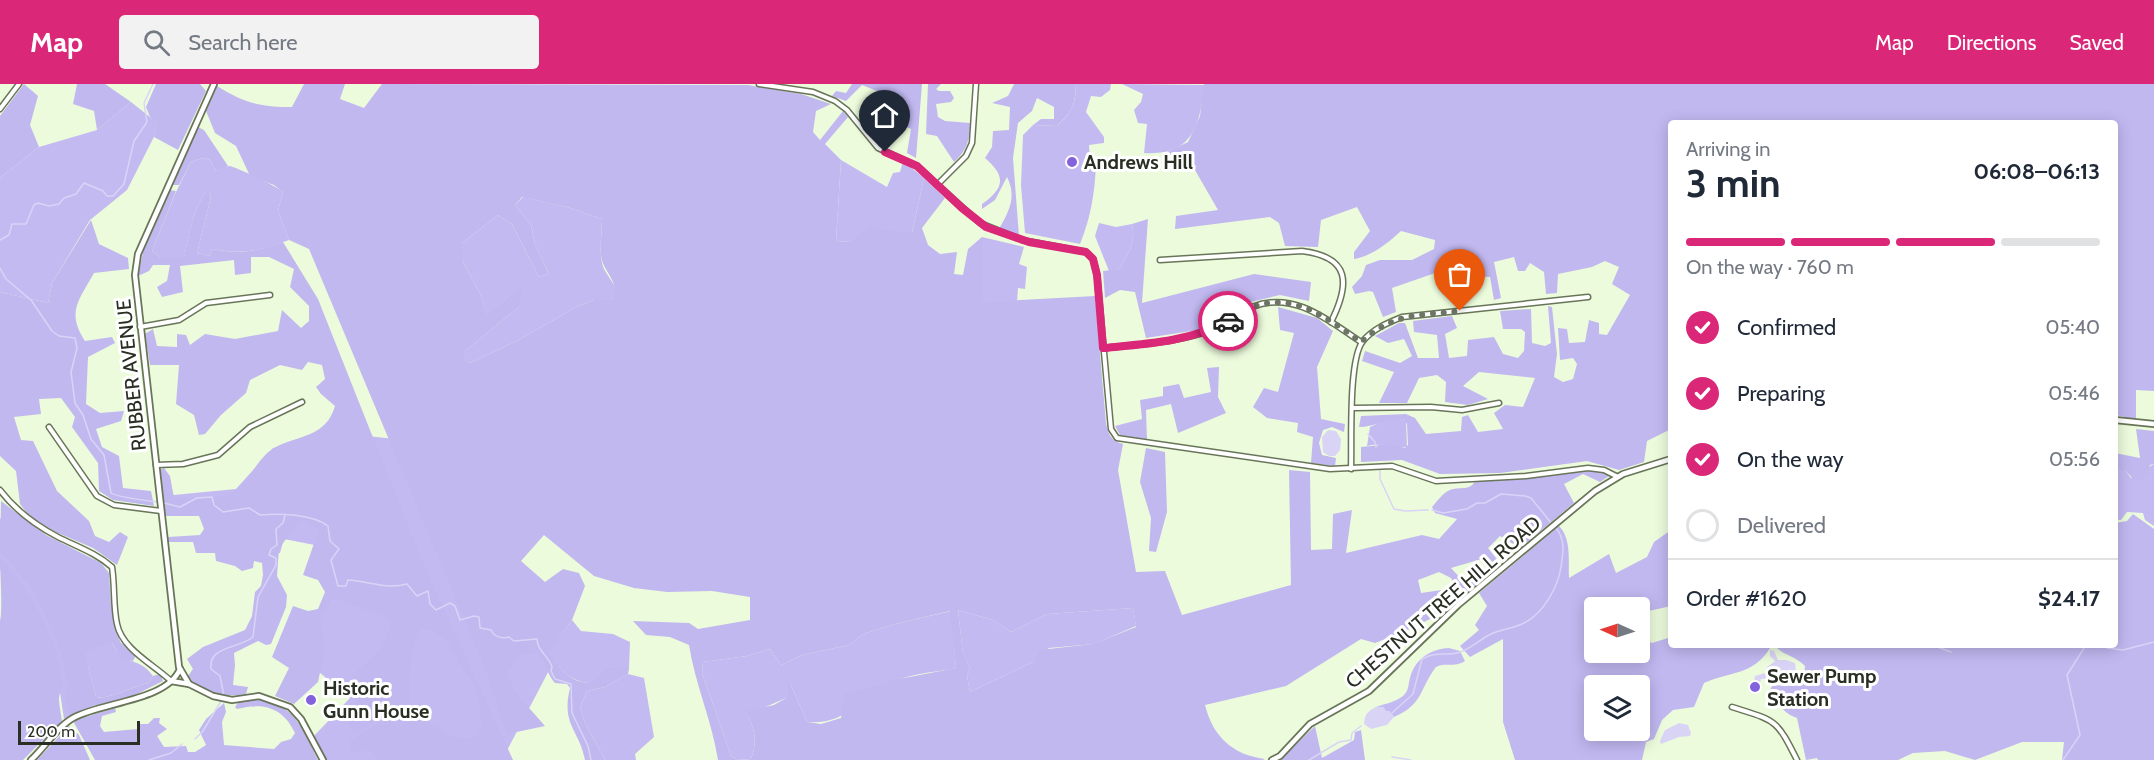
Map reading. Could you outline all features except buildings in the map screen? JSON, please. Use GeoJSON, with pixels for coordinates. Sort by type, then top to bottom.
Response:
{"type":"FeatureCollection","features":[{"type":"Feature","properties":{"kind":"street"},"geometry":{"type":"LineString","coordinates":[[0,109],[19,84]]}},
{"type":"Feature","properties":{"kind":"street","name":"RUBBER AVENUE"},"geometry":{"type":"LineString","coordinates":[[189,684],[183,678],[180,669],[135,275],[138,254],[214,84]]}},
{"type":"Feature","properties":{"kind":"street"},"geometry":{"type":"LineString","coordinates":[[759,84],[807,91],[835,101],[847,110],[878,148],[910,161],[969,215],[991,229],[1029,242],[1080,250],[1089,254],[1095,263],[1097,275],[1111,429],[1117,438],[1325,468],[1392,466],[1440,481],[1520,477],[1588,468],[1604,470],[1618,477]]}},
{"type":"Feature","properties":{"kind":"street"},"geometry":{"type":"LineString","coordinates":[[937,185],[969,150],[973,133],[976,84]]}},
{"type":"Feature","properties":{"kind":"street"},"geometry":{"type":"LineString","coordinates":[[1160,260],[1302,251],[1322,253],[1337,264],[1343,279],[1342,300],[1331,322]]}},
{"type":"Feature","properties":{"kind":"street"},"geometry":{"type":"LineString","coordinates":[[140,327],[179,320],[206,303],[270,295]]}},
{"type":"Feature","properties":{"kind":"street"},"geometry":{"type":"LineString","coordinates":[[1351,469],[1353,370],[1361,342],[1378,327],[1402,317],[1588,297]]}},
{"type":"Feature","properties":{"kind":"street"},"geometry":{"type":"LineString","coordinates":[[1103,348],[1186,338],[1206,333],[1254,306],[1284,302],[1311,309],[1361,342]]}},
{"type":"Feature","properties":{"kind":"street"},"geometry":{"type":"LineString","coordinates":[[156,465],[183,464],[218,456],[249,427],[302,402]]}},
{"type":"Feature","properties":{"kind":"street"},"geometry":{"type":"LineString","coordinates":[[1353,408],[1431,407],[1462,410],[1499,403]]}},
{"type":"Feature","properties":{"kind":"street"},"geometry":{"type":"LineString","coordinates":[[2118,420],[2154,424]]}},
{"type":"Feature","properties":{"kind":"street"},"geometry":{"type":"LineString","coordinates":[[49,427],[97,496],[114,505],[161,508]]}},
{"type":"Feature","properties":{"kind":"street","name":"CHESTNUT TREE HILL ROAD"},"geometry":{"type":"LineString","coordinates":[[1272,760],[1280,756],[1310,724],[1369,691],[1458,605],[1595,491],[1618,477],[1668,460]]}},
{"type":"Feature","properties":{"kind":"street"},"geometry":{"type":"LineString","coordinates":[[0,490],[24,516],[59,537],[100,557],[112,567],[116,619],[120,635],[129,646],[171,681],[189,684],[223,698],[259,696],[290,707],[301,719],[323,760]]}},
{"type":"Feature","properties":{"kind":"street"},"geometry":{"type":"LineString","coordinates":[[31,760],[73,718],[127,701],[171,681],[180,669]]}},
{"type":"Feature","properties":{"kind":"street"},"geometry":{"type":"LineString","coordinates":[[1732,707],[1772,720],[1781,730],[1797,760]]}},
{"type":"Feature","properties":{"kind":"shaded area"},"geometry":{"type":"Polygon","coordinates":[[[24,84],[38,96],[30,125],[39,147],[0,180],[0,116],[24,84]]]}},
{"type":"Feature","properties":{"kind":"shaded area"},"geometry":{"type":"Polygon","coordinates":[[[77,84],[105,84],[131,102],[97,130],[94,111],[73,104],[77,84]]]}},
{"type":"Feature","properties":{"kind":"shaded area"},"geometry":{"type":"Polygon","coordinates":[[[156,84],[200,84],[206,91],[178,150],[154,137],[159,125],[150,117],[146,107],[156,84]]]}},
{"type":"Feature","properties":{"kind":"shaded area"},"geometry":{"type":"Polygon","coordinates":[[[304,84],[345,84],[340,99],[364,108],[382,84],[748,85],[801,94],[831,104],[816,111],[813,132],[820,140],[843,111],[848,117],[825,144],[841,160],[836,241],[851,242],[868,227],[912,233],[924,178],[945,198],[922,228],[928,245],[940,254],[957,252],[954,274],[963,275],[968,249],[982,237],[983,302],[1095,296],[1106,423],[1111,437],[1123,444],[1118,470],[1136,572],[1165,571],[1182,615],[1291,585],[1289,470],[1310,472],[1311,550],[1332,549],[1333,514],[1352,510],[1346,553],[1422,535],[1439,539],[1457,519],[1435,513],[1432,507],[1447,491],[1471,486],[1476,479],[1542,477],[1597,470],[1609,476],[1600,482],[1583,474],[1564,484],[1574,503],[1520,548],[1500,536],[1488,548],[1500,563],[1492,569],[1485,558],[1451,568],[1462,580],[1488,576],[1461,595],[1451,578],[1439,572],[1418,580],[1421,593],[1442,590],[1449,597],[1438,607],[1442,613],[1375,643],[1361,639],[1286,686],[1205,705],[1213,726],[1226,742],[1234,749],[1265,759],[1263,760],[739,760],[751,759],[754,748],[754,731],[747,711],[774,705],[786,698],[787,683],[790,683],[807,722],[821,724],[841,718],[844,694],[899,679],[956,668],[950,611],[863,634],[849,645],[802,655],[781,665],[770,649],[747,656],[703,662],[702,673],[731,756],[738,760],[718,760],[689,645],[670,637],[646,635],[633,621],[689,623],[698,629],[750,620],[750,597],[712,591],[667,592],[634,588],[594,576],[544,535],[521,561],[545,582],[563,569],[579,573],[585,586],[572,620],[549,652],[564,672],[574,679],[587,683],[608,668],[629,669],[628,674],[605,687],[587,691],[580,707],[585,723],[605,760],[585,760],[569,719],[570,688],[567,684],[555,683],[538,653],[519,654],[507,672],[515,692],[545,726],[507,734],[486,671],[309,249],[289,240],[278,211],[283,192],[274,185],[250,176],[236,146],[215,133],[206,111],[217,86],[253,103],[292,107],[304,84]],[[522,197],[515,205],[531,225],[535,245],[549,274],[539,277],[512,224],[498,215],[462,243],[462,260],[480,294],[487,315],[508,296],[519,290],[522,292],[519,307],[465,351],[463,359],[470,363],[519,340],[576,307],[594,300],[612,300],[613,282],[602,262],[601,255],[602,219],[567,207],[522,197]],[[1133,608],[1047,614],[1011,632],[993,620],[958,610],[963,654],[970,668],[967,676],[970,692],[1033,662],[1039,650],[1093,644],[1136,627],[1133,608]]]}},
{"type":"Feature","properties":{"kind":"shaded area"},"geometry":{"type":"Polygon","coordinates":[[[852,84],[922,84],[916,158],[907,153],[911,129],[897,123],[889,147],[882,144],[878,137],[889,114],[879,104],[871,107],[877,91],[862,85],[846,101],[832,96],[836,91],[846,93],[852,84]]]}},
{"type":"Feature","properties":{"kind":"shaded area"},"geometry":{"type":"Polygon","coordinates":[[[928,84],[941,84],[936,89],[950,91],[954,98],[951,102],[936,104],[938,117],[945,121],[970,123],[967,144],[962,154],[954,162],[937,136],[926,134],[928,84]]]}},
{"type":"Feature","properties":{"kind":"shaded area"},"geometry":{"type":"Polygon","coordinates":[[[1014,84],[1075,84],[1072,107],[1057,126],[1033,125],[1041,119],[1054,119],[1054,107],[1037,98],[1032,111],[1018,123],[1013,158],[1019,236],[999,229],[1009,210],[1012,197],[1007,177],[995,200],[982,209],[982,204],[995,193],[1000,182],[997,171],[985,158],[992,147],[993,131],[1009,130],[1010,107],[992,103],[1008,96],[1014,84]]]}},
{"type":"Feature","properties":{"kind":"shaded area"},"geometry":{"type":"Polygon","coordinates":[[[1075,84],[1111,84],[1110,90],[1101,97],[1091,96],[1086,112],[1104,137],[1104,143],[1089,145],[1090,160],[1096,163],[1095,184],[1090,214],[1080,244],[1025,233],[1021,185],[1023,135],[1033,125],[1057,126],[1074,102],[1075,84]]]}},
{"type":"Feature","properties":{"kind":"shaded area"},"geometry":{"type":"Polygon","coordinates":[[[1122,84],[1205,85],[1200,113],[1191,136],[1183,144],[1173,149],[1160,153],[1144,153],[1147,124],[1138,123],[1134,110],[1141,102],[1143,94],[1122,84]]]}},
{"type":"Feature","properties":{"kind":"shaded area"},"geometry":{"type":"Polygon","coordinates":[[[1204,84],[2154,84],[2154,391],[2136,390],[2136,422],[2125,421],[2125,417],[2118,416],[2118,120],[1668,120],[1668,430],[1647,441],[1644,462],[1619,470],[1587,461],[1500,473],[1440,474],[1402,460],[1361,462],[1361,447],[1391,444],[1405,448],[1408,445],[1407,424],[1404,419],[1359,427],[1361,416],[1406,414],[1415,418],[1426,434],[1461,431],[1462,417],[1468,415],[1478,432],[1503,429],[1494,413],[1505,405],[1523,407],[1535,378],[1479,372],[1463,386],[1488,399],[1468,405],[1445,402],[1446,382],[1437,375],[1419,378],[1407,403],[1379,403],[1394,372],[1362,361],[1365,351],[1400,363],[1412,356],[1404,339],[1388,343],[1375,336],[1399,323],[1405,323],[1418,358],[1439,358],[1437,335],[1414,332],[1413,321],[1452,316],[1457,328],[1445,334],[1449,358],[1467,356],[1468,340],[1494,337],[1503,354],[1518,358],[1524,351],[1525,332],[1521,329],[1503,329],[1500,311],[1531,309],[1532,343],[1545,346],[1551,343],[1548,306],[1552,307],[1557,354],[1554,377],[1563,382],[1573,379],[1577,364],[1573,358],[1560,360],[1558,328],[1567,329],[1569,343],[1585,342],[1589,320],[1599,323],[1599,334],[1607,335],[1630,295],[1612,284],[1619,267],[1605,261],[1592,267],[1558,274],[1557,293],[1546,294],[1544,272],[1530,263],[1525,271],[1518,271],[1514,257],[1494,262],[1501,298],[1494,300],[1490,277],[1464,276],[1450,271],[1447,285],[1442,285],[1438,272],[1392,288],[1396,312],[1383,317],[1373,292],[1355,294],[1352,287],[1362,276],[1366,265],[1380,260],[1412,260],[1434,249],[1435,240],[1401,231],[1373,252],[1354,259],[1354,252],[1370,231],[1357,207],[1321,220],[1318,247],[1285,246],[1279,223],[1270,217],[1175,229],[1176,216],[1218,210],[1188,158],[1163,154],[1188,142],[1200,116],[1204,84]]]}},
{"type":"Feature","properties":{"kind":"shaded area"},"geometry":{"type":"Polygon","coordinates":[[[131,102],[160,125],[127,190],[90,220],[52,283],[48,303],[0,292],[0,180],[2,176],[39,147],[97,130],[131,102]]]}},
{"type":"Feature","properties":{"kind":"shaded area"},"geometry":{"type":"Polygon","coordinates":[[[198,127],[204,130],[228,166],[216,171],[210,160],[203,158],[191,162],[179,185],[171,185],[198,127]]]}},
{"type":"Feature","properties":{"kind":"shaded area"},"geometry":{"type":"Polygon","coordinates":[[[203,158],[210,160],[216,171],[230,166],[283,192],[278,211],[289,240],[251,251],[233,252],[212,249],[210,256],[197,253],[211,197],[209,191],[206,191],[195,214],[184,258],[160,257],[152,251],[175,194],[191,162],[203,158]]]}},
{"type":"Feature","properties":{"kind":"shaded area"},"geometry":{"type":"Polygon","coordinates":[[[841,160],[887,187],[893,173],[900,172],[903,161],[924,178],[912,233],[851,242],[836,241],[841,160]]]}},
{"type":"Feature","properties":{"kind":"shaded area"},"geometry":{"type":"Polygon","coordinates":[[[169,190],[176,191],[152,251],[160,257],[184,257],[195,214],[206,191],[209,191],[211,197],[197,253],[210,256],[212,249],[248,251],[283,242],[318,299],[420,556],[513,760],[379,760],[371,750],[356,752],[350,748],[350,741],[381,722],[396,718],[404,710],[412,708],[429,723],[453,736],[464,739],[473,738],[479,732],[480,707],[474,685],[462,669],[451,647],[437,633],[423,628],[414,642],[412,652],[409,702],[355,733],[351,731],[349,722],[354,718],[358,704],[347,680],[382,648],[391,624],[386,617],[333,598],[320,620],[325,649],[318,682],[294,704],[275,696],[289,668],[272,657],[293,606],[308,611],[318,609],[325,592],[318,580],[303,575],[319,529],[301,520],[279,548],[277,576],[287,595],[286,607],[271,644],[266,645],[258,641],[234,653],[233,685],[248,687],[246,694],[215,693],[200,687],[188,676],[193,669],[187,659],[203,647],[245,630],[252,616],[255,592],[261,586],[262,563],[254,561],[253,568],[242,571],[235,566],[216,561],[215,553],[196,553],[193,542],[168,542],[168,537],[200,535],[204,529],[199,516],[165,516],[159,470],[164,468],[170,476],[174,498],[225,496],[239,488],[261,459],[274,448],[318,430],[331,416],[335,406],[316,387],[325,379],[322,365],[308,362],[302,370],[280,365],[250,380],[246,393],[221,415],[205,434],[199,435],[194,415],[176,404],[179,365],[150,365],[145,334],[153,329],[157,346],[177,347],[177,334],[186,335],[190,345],[205,334],[235,339],[278,331],[282,310],[301,328],[309,321],[309,306],[290,287],[294,269],[269,257],[251,257],[251,273],[235,275],[234,260],[180,266],[183,292],[162,297],[157,287],[167,281],[170,265],[153,265],[149,271],[138,276],[144,247],[169,190]]]}},
{"type":"Feature","properties":{"kind":"shaded area"},"geometry":{"type":"Polygon","coordinates":[[[523,197],[567,207],[602,219],[602,263],[616,291],[612,300],[594,300],[576,307],[519,340],[470,363],[462,359],[465,351],[519,307],[508,296],[487,316],[480,294],[462,260],[462,243],[498,215],[512,224],[539,277],[549,274],[535,245],[531,225],[515,205],[523,197]]]}},
{"type":"Feature","properties":{"kind":"shaded area"},"geometry":{"type":"Polygon","coordinates":[[[1148,219],[1142,303],[1254,274],[1311,282],[1309,301],[1280,295],[1246,303],[1198,330],[1146,338],[1135,292],[1120,290],[1105,298],[1103,271],[1119,269],[1131,248],[1132,224],[1148,219]]]}},
{"type":"Feature","properties":{"kind":"shaded area"},"geometry":{"type":"Polygon","coordinates":[[[91,220],[99,244],[128,258],[129,269],[94,273],[77,306],[76,322],[85,341],[112,337],[115,343],[88,357],[86,404],[100,413],[124,411],[121,421],[96,429],[102,447],[119,456],[123,488],[151,491],[154,506],[113,500],[99,491],[98,463],[72,427],[75,417],[61,398],[39,399],[41,414],[14,417],[21,440],[33,441],[57,491],[89,521],[95,536],[109,542],[120,532],[128,537],[117,565],[93,548],[58,533],[30,517],[20,504],[16,471],[0,456],[0,292],[48,303],[52,283],[91,220]]]}},
{"type":"Feature","properties":{"kind":"shaded area"},"geometry":{"type":"Polygon","coordinates":[[[1099,223],[1116,227],[1132,224],[1131,248],[1119,269],[1109,271],[1095,236],[1099,223]]]}},
{"type":"Feature","properties":{"kind":"shaded area"},"geometry":{"type":"Polygon","coordinates":[[[982,237],[1024,247],[1019,264],[1027,267],[1025,289],[1018,288],[1017,302],[982,302],[982,237]]]}},
{"type":"Feature","properties":{"kind":"shaded area"},"geometry":{"type":"Polygon","coordinates":[[[1278,307],[1317,318],[1333,331],[1317,367],[1321,419],[1345,424],[1344,432],[1332,427],[1323,430],[1319,443],[1322,455],[1336,458],[1335,466],[1311,463],[1313,437],[1297,432],[1298,423],[1267,418],[1253,407],[1264,388],[1278,392],[1294,333],[1280,330],[1278,307]]]}},
{"type":"Feature","properties":{"kind":"shaded area"},"geometry":{"type":"Polygon","coordinates":[[[1219,367],[1218,397],[1226,413],[1178,433],[1171,404],[1146,410],[1147,440],[1120,435],[1115,426],[1142,419],[1140,400],[1163,396],[1163,387],[1179,384],[1184,398],[1211,392],[1207,368],[1219,367]]]}},
{"type":"Feature","properties":{"kind":"shaded area"},"geometry":{"type":"Polygon","coordinates":[[[1388,419],[1406,420],[1407,447],[1367,446],[1370,427],[1388,419]]]}},
{"type":"Feature","properties":{"kind":"shaded area"},"geometry":{"type":"Polygon","coordinates":[[[2136,429],[2154,431],[2154,464],[2150,465],[2144,479],[2134,480],[2125,470],[2120,470],[2118,474],[2118,454],[2140,458],[2136,429]]]}},
{"type":"Feature","properties":{"kind":"shaded area"},"geometry":{"type":"Polygon","coordinates":[[[1328,430],[1336,431],[1341,439],[1340,450],[1335,456],[1329,456],[1323,452],[1322,437],[1328,430]]]}},
{"type":"Feature","properties":{"kind":"shaded area"},"geometry":{"type":"Polygon","coordinates":[[[367,436],[461,446],[438,546],[557,640],[572,620],[581,631],[613,634],[630,642],[629,669],[608,669],[587,683],[568,675],[554,661],[502,760],[326,760],[313,737],[350,698],[301,657],[345,551],[284,539],[280,553],[223,560],[220,515],[165,516],[163,496],[236,489],[273,448],[367,436]]]}},
{"type":"Feature","properties":{"kind":"shaded area"},"geometry":{"type":"Polygon","coordinates":[[[1146,448],[1165,452],[1167,512],[1156,552],[1149,551],[1151,518],[1140,482],[1146,448]]]}},
{"type":"Feature","properties":{"kind":"shaded area"},"geometry":{"type":"Polygon","coordinates":[[[2154,464],[2154,526],[2145,520],[2143,513],[2127,512],[2121,520],[2118,520],[2118,474],[2120,470],[2125,470],[2131,478],[2154,464]]]}},
{"type":"Feature","properties":{"kind":"shaded area"},"geometry":{"type":"Polygon","coordinates":[[[1,501],[46,535],[101,563],[109,573],[111,603],[118,636],[121,643],[136,655],[133,661],[122,659],[112,643],[84,651],[96,697],[108,696],[149,683],[153,676],[160,674],[163,681],[129,698],[92,706],[69,716],[65,695],[69,687],[61,652],[45,613],[32,588],[0,550],[1,501]]]}},
{"type":"Feature","properties":{"kind":"shaded area"},"geometry":{"type":"Polygon","coordinates":[[[2133,514],[2154,529],[2154,760],[2062,760],[2064,742],[2022,742],[1975,760],[1945,751],[1913,753],[1898,760],[1818,760],[1817,758],[1806,760],[1797,718],[1783,710],[1769,691],[1773,685],[1791,686],[1804,677],[1805,666],[1777,648],[2118,648],[2118,522],[2127,521],[2133,514]]]}},
{"type":"Feature","properties":{"kind":"shaded area"},"geometry":{"type":"Polygon","coordinates":[[[0,518],[117,651],[142,666],[153,676],[149,683],[108,696],[96,697],[87,663],[94,706],[73,713],[64,719],[59,686],[0,569],[0,518]]]}},
{"type":"Feature","properties":{"kind":"shaded area"},"geometry":{"type":"Polygon","coordinates":[[[1559,526],[1568,544],[1569,578],[1609,554],[1616,573],[1647,557],[1654,542],[1668,532],[1668,607],[1650,611],[1650,597],[1584,597],[1584,663],[1650,663],[1650,642],[1668,638],[1668,648],[1770,648],[1756,664],[1749,668],[1704,683],[1694,707],[1673,710],[1662,720],[1654,739],[1650,740],[1650,675],[1584,675],[1584,741],[1649,741],[1646,742],[1642,760],[1515,760],[1503,722],[1503,639],[1470,657],[1460,646],[1479,630],[1475,625],[1487,606],[1479,593],[1559,526]]]}},
{"type":"Feature","properties":{"kind":"shaded area"},"geometry":{"type":"Polygon","coordinates":[[[0,558],[21,583],[41,617],[50,635],[61,670],[62,685],[59,698],[62,721],[23,760],[0,760],[0,558]]]}},
{"type":"Feature","properties":{"kind":"shaded area"},"geometry":{"type":"Polygon","coordinates":[[[1133,608],[1136,626],[1094,644],[1049,648],[1033,662],[970,692],[967,676],[970,668],[963,655],[958,610],[993,620],[1011,632],[1047,614],[1133,608]]]}},
{"type":"Feature","properties":{"kind":"shaded area"},"geometry":{"type":"Polygon","coordinates":[[[951,611],[956,668],[903,678],[844,715],[820,722],[807,722],[788,683],[786,698],[747,715],[755,737],[751,759],[738,760],[731,756],[702,673],[703,662],[747,656],[770,649],[781,665],[802,655],[849,645],[863,634],[951,611]]]}},
{"type":"Feature","properties":{"kind":"shaded area"},"geometry":{"type":"Polygon","coordinates":[[[1398,640],[1401,644],[1398,654],[1381,663],[1377,659],[1375,649],[1380,644],[1398,640]]]}},
{"type":"Feature","properties":{"kind":"shaded area"},"geometry":{"type":"Polygon","coordinates":[[[1449,648],[1460,651],[1465,661],[1436,667],[1411,707],[1394,717],[1383,707],[1376,707],[1397,700],[1405,694],[1412,671],[1424,656],[1436,650],[1449,648]]]}},
{"type":"Feature","properties":{"kind":"shaded area"},"geometry":{"type":"Polygon","coordinates":[[[1770,650],[1774,651],[1778,660],[1795,663],[1796,671],[1790,677],[1761,679],[1760,683],[1754,683],[1755,676],[1765,673],[1767,667],[1775,661],[1770,656],[1770,650]]]}},
{"type":"Feature","properties":{"kind":"shaded area"},"geometry":{"type":"Polygon","coordinates":[[[628,674],[644,678],[654,737],[635,754],[636,760],[605,760],[585,723],[580,707],[587,691],[605,687],[628,674]]]}},
{"type":"Feature","properties":{"kind":"shaded area"},"geometry":{"type":"Polygon","coordinates":[[[251,699],[266,701],[287,710],[301,726],[318,760],[95,760],[73,721],[115,708],[116,712],[102,716],[100,726],[104,732],[138,729],[138,724],[148,724],[154,718],[160,718],[159,723],[167,729],[157,736],[164,747],[186,746],[188,752],[195,752],[206,745],[199,730],[206,719],[224,703],[226,712],[222,722],[224,745],[274,749],[281,742],[291,739],[295,733],[285,717],[278,712],[264,707],[237,709],[235,707],[239,701],[251,699]]]}},
{"type":"Feature","properties":{"kind":"shaded area"},"geometry":{"type":"Polygon","coordinates":[[[1376,707],[1383,707],[1394,717],[1387,725],[1371,729],[1364,724],[1365,718],[1376,707]]]}},
{"type":"Feature","properties":{"kind":"shaded area"},"geometry":{"type":"Polygon","coordinates":[[[1679,723],[1688,725],[1690,736],[1679,737],[1661,744],[1665,730],[1679,723]]]}},
{"type":"Feature","properties":{"kind":"shaded area"},"geometry":{"type":"Polygon","coordinates":[[[69,726],[79,735],[90,760],[37,760],[69,726]]]}},
{"type":"Feature","properties":{"kind":"shaded area"},"geometry":{"type":"Polygon","coordinates":[[[1315,726],[1322,758],[1354,740],[1355,732],[1361,730],[1365,760],[1280,760],[1315,726]]]}},
{"type":"Feature","properties":{"kind":"waterway"},"geometry":{"type":"LineString","coordinates":[[0,240],[9,235],[12,224],[26,224],[34,205],[38,203],[49,206],[59,204],[64,198],[76,194],[84,183],[103,191],[107,196],[113,196],[124,184],[134,141],[147,122],[144,103],[153,84]]}},
{"type":"Feature","properties":{"kind":"waterway"},"geometry":{"type":"LineString","coordinates":[[0,268],[6,279],[31,300],[52,331],[59,336],[75,338],[77,348],[71,372],[75,403],[83,415],[91,439],[104,455],[111,493],[159,502]]}},
{"type":"Feature","properties":{"kind":"waterway"},"geometry":{"type":"LineString","coordinates":[[1368,434],[1376,447]]}},
{"type":"Feature","properties":{"kind":"waterway"},"geometry":{"type":"LineString","coordinates":[[1380,469],[1380,479],[1394,509],[1428,510]]}},
{"type":"Feature","properties":{"kind":"waterway"},"geometry":{"type":"LineString","coordinates":[[1432,510],[1443,513],[1467,509],[1501,494],[1525,496],[1531,498],[1552,524]]}},
{"type":"Feature","properties":{"kind":"waterway"},"geometry":{"type":"LineString","coordinates":[[164,503],[180,507],[197,498],[212,497],[214,505],[223,512],[249,508],[260,515],[286,514],[313,519],[328,526],[330,541],[339,549],[331,560],[338,586],[346,586],[348,580],[385,586],[407,584],[417,596],[428,591],[430,604],[436,610],[450,603],[455,606],[460,620],[479,617],[480,628],[491,630],[499,637],[509,637],[514,641],[537,639],[539,647],[552,667],[551,671],[555,679],[571,684],[572,713],[588,746],[591,760]]}},
{"type":"Feature","properties":{"kind":"waterway"},"geometry":{"type":"LineString","coordinates":[[195,739],[203,731],[224,696],[220,676],[211,669],[214,656],[253,637],[258,597],[276,565],[276,558],[269,555],[271,549],[277,545],[276,529],[283,523],[285,515]]}},
{"type":"Feature","properties":{"kind":"waterway"},"geometry":{"type":"LineString","coordinates":[[1392,713],[1413,694],[1422,659],[1436,654],[1461,652],[1493,633],[1524,623],[1543,607],[1553,591],[1562,557],[1561,537],[1556,528]]}},
{"type":"Feature","properties":{"kind":"waterway"},"geometry":{"type":"LineString","coordinates":[[2107,648],[2123,650],[2154,642]]}},
{"type":"Feature","properties":{"kind":"waterway"},"geometry":{"type":"LineString","coordinates":[[1940,648],[1951,652]]}},
{"type":"Feature","properties":{"kind":"waterway"},"geometry":{"type":"LineString","coordinates":[[2063,760],[2080,735],[2067,675],[2084,648]]}},
{"type":"Feature","properties":{"kind":"waterway"},"geometry":{"type":"LineString","coordinates":[[1309,760],[1339,742],[1351,740],[1352,733],[1361,726]]}},
{"type":"Feature","properties":{"kind":"waterway"},"geometry":{"type":"LineString","coordinates":[[149,760],[171,753],[182,744]]}},
{"type":"Feature","properties":{"kind":"waterway"},"geometry":{"type":"LineString","coordinates":[[1392,757],[1411,760]]}},
{"type":"Feature","properties":{"kind":"way so far"},"geometry":{"type":"LineString","coordinates":[[1228,321],[1254,306],[1284,302],[1311,309],[1361,342],[1378,327],[1402,317],[1460,311]]}},
{"type":"Feature","properties":{"kind":"place","name":"Andrews Hill"},"geometry":{"type":"Point","coordinates":[1072,162]}},
{"type":"Feature","properties":{"kind":"place","name":"Sewer Pump Station"},"geometry":{"type":"Point","coordinates":[1755,687]}},
{"type":"Feature","properties":{"kind":"place","name":"Historic Gunn House"},"geometry":{"type":"Point","coordinates":[311,700]}},
{"type":"Feature","properties":{"kind":"route"},"geometry":{"type":"LineString","coordinates":[[885,152],[917,166],[986,227],[1006,236],[1080,250],[1089,254],[1095,263],[1097,275],[1103,348],[1186,338],[1206,333],[1228,321]]}}]}
